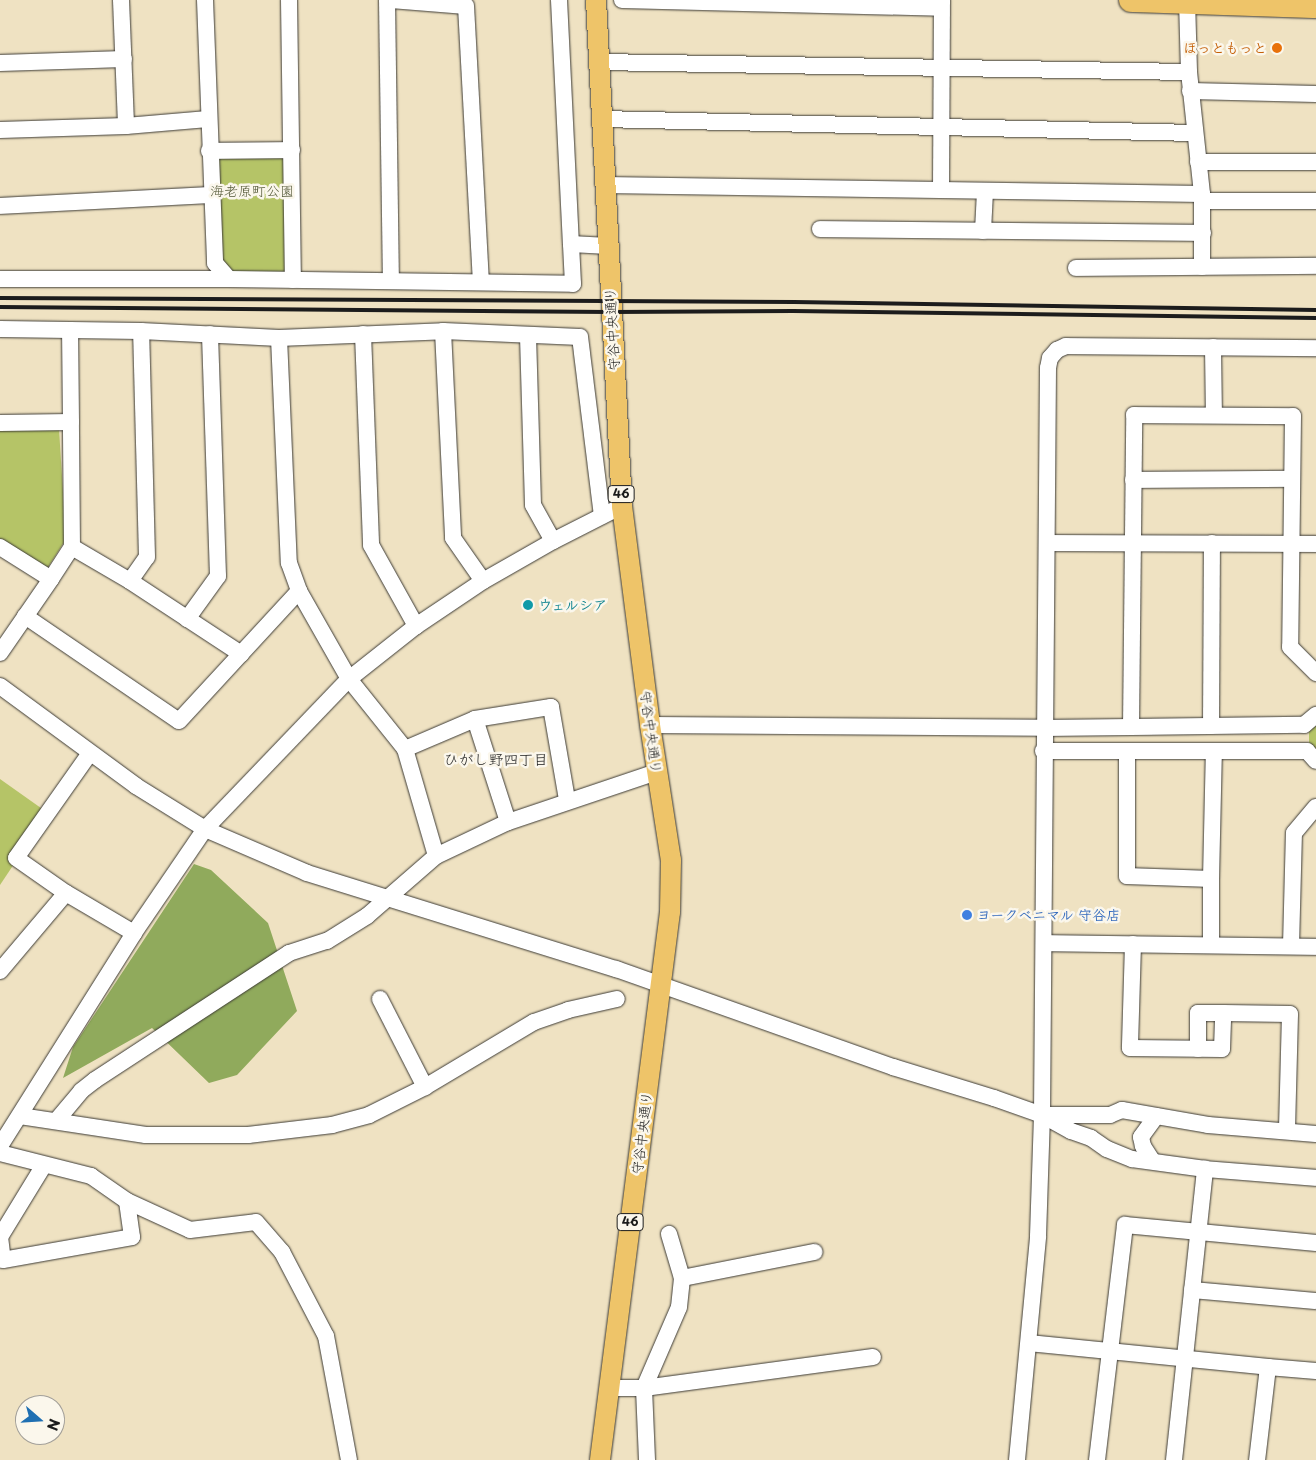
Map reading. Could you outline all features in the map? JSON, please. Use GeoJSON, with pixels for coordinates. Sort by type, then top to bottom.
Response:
{"type":"FeatureCollection","features":[{"type":"Feature","properties":{"kind":"highway"},"geometry":{"type":"LineString","coordinates":[[1130,0],[1316,6]]}},
{"type":"Feature","properties":{"kind":"main road","name":"守谷中央通り"},"geometry":{"type":"LineString","coordinates":[[596,0],[604,185],[622,506],[650,725],[671,860],[670,912],[600,1460]]}},
{"type":"Feature","properties":{"kind":"street"},"geometry":{"type":"LineString","coordinates":[[121,0],[126,126]]}},
{"type":"Feature","properties":{"kind":"street"},"geometry":{"type":"LineString","coordinates":[[205,0],[214,263],[229,279]]}},
{"type":"Feature","properties":{"kind":"street"},"geometry":{"type":"LineString","coordinates":[[289,0],[293,280]]}},
{"type":"Feature","properties":{"kind":"street"},"geometry":{"type":"LineString","coordinates":[[391,281],[389,0],[466,6],[481,282]]}},
{"type":"Feature","properties":{"kind":"street"},"geometry":{"type":"LineString","coordinates":[[0,279],[229,279],[573,284],[559,0]]}},
{"type":"Feature","properties":{"kind":"street"},"geometry":{"type":"LineString","coordinates":[[622,0],[941,4],[943,68],[941,190]]}},
{"type":"Feature","properties":{"kind":"street"},"geometry":{"type":"LineString","coordinates":[[1187,1],[1190,91],[1202,198],[1202,267]]}},
{"type":"Feature","properties":{"kind":"street"},"geometry":{"type":"LineString","coordinates":[[0,63],[124,59]]}},
{"type":"Feature","properties":{"kind":"street"},"geometry":{"type":"LineString","coordinates":[[598,62],[1189,72]]}},
{"type":"Feature","properties":{"kind":"street"},"geometry":{"type":"LineString","coordinates":[[1190,91],[1316,94]]}},
{"type":"Feature","properties":{"kind":"street"},"geometry":{"type":"LineString","coordinates":[[0,130],[126,126],[208,119]]}},
{"type":"Feature","properties":{"kind":"street"},"geometry":{"type":"LineString","coordinates":[[601,119],[1194,133]]}},
{"type":"Feature","properties":{"kind":"street"},"geometry":{"type":"LineString","coordinates":[[209,151],[292,150]]}},
{"type":"Feature","properties":{"kind":"street"},"geometry":{"type":"LineString","coordinates":[[1198,162],[1316,162]]}},
{"type":"Feature","properties":{"kind":"street"},"geometry":{"type":"LineString","coordinates":[[604,185],[941,190],[1316,201]]}},
{"type":"Feature","properties":{"kind":"street"},"geometry":{"type":"LineString","coordinates":[[984,231],[985,191]]}},
{"type":"Feature","properties":{"kind":"street"},"geometry":{"type":"LineString","coordinates":[[0,206],[212,195]]}},
{"type":"Feature","properties":{"kind":"street"},"geometry":{"type":"LineString","coordinates":[[820,230],[1203,233]]}},
{"type":"Feature","properties":{"kind":"street"},"geometry":{"type":"LineString","coordinates":[[571,244],[608,246]]}},
{"type":"Feature","properties":{"kind":"street"},"geometry":{"type":"LineString","coordinates":[[1076,268],[1316,266]]}},
{"type":"Feature","properties":{"kind":"street"},"geometry":{"type":"LineString","coordinates":[[0,328],[141,331],[280,338],[442,331],[580,337],[602,516]]}},
{"type":"Feature","properties":{"kind":"street"},"geometry":{"type":"LineString","coordinates":[[0,653],[72,547],[70,330]]}},
{"type":"Feature","properties":{"kind":"street"},"geometry":{"type":"LineString","coordinates":[[130,581],[147,557],[141,331]]}},
{"type":"Feature","properties":{"kind":"street"},"geometry":{"type":"LineString","coordinates":[[442,331],[453,538],[483,581]]}},
{"type":"Feature","properties":{"kind":"street"},"geometry":{"type":"LineString","coordinates":[[187,619],[218,576],[210,334]]}},
{"type":"Feature","properties":{"kind":"street"},"geometry":{"type":"LineString","coordinates":[[363,334],[371,545],[416,626]]}},
{"type":"Feature","properties":{"kind":"street"},"geometry":{"type":"LineString","coordinates":[[528,336],[533,505],[552,541]]}},
{"type":"Feature","properties":{"kind":"street"},"geometry":{"type":"LineString","coordinates":[[280,338],[289,563],[299,592],[349,679],[405,749],[436,856]]}},
{"type":"Feature","properties":{"kind":"street"},"geometry":{"type":"LineString","coordinates":[[1018,1460],[1038,1236],[1042,1115],[1044,942],[1043,728],[1048,368],[1050,358],[1057,350],[1066,346],[1316,348]]}},
{"type":"Feature","properties":{"kind":"street"},"geometry":{"type":"LineString","coordinates":[[1213,347],[1214,415]]}},
{"type":"Feature","properties":{"kind":"street"},"geometry":{"type":"LineString","coordinates":[[1131,727],[1134,415],[1292,416],[1290,647],[1316,673]]}},
{"type":"Feature","properties":{"kind":"street"},"geometry":{"type":"LineString","coordinates":[[0,423],[71,422]]}},
{"type":"Feature","properties":{"kind":"street"},"geometry":{"type":"LineString","coordinates":[[1133,480],[1292,479]]}},
{"type":"Feature","properties":{"kind":"street"},"geometry":{"type":"LineString","coordinates":[[0,1146],[134,934],[205,829],[349,679],[416,626],[483,581],[552,541],[622,506]]}},
{"type":"Feature","properties":{"kind":"street"},"geometry":{"type":"LineString","coordinates":[[1047,543],[1316,544]]}},
{"type":"Feature","properties":{"kind":"street"},"geometry":{"type":"LineString","coordinates":[[1211,726],[1212,543]]}},
{"type":"Feature","properties":{"kind":"street"},"geometry":{"type":"LineString","coordinates":[[0,547],[51,578]]}},
{"type":"Feature","properties":{"kind":"street"},"geometry":{"type":"LineString","coordinates":[[72,547],[130,581],[241,654]]}},
{"type":"Feature","properties":{"kind":"street"},"geometry":{"type":"LineString","coordinates":[[25,616],[180,720],[299,592]]}},
{"type":"Feature","properties":{"kind":"street"},"geometry":{"type":"LineString","coordinates":[[0,686],[136,786],[205,829],[308,872],[660,984],[893,1067],[1042,1115],[1071,1131],[1091,1138],[1107,1149],[1132,1159],[1316,1178]]}},
{"type":"Feature","properties":{"kind":"street"},"geometry":{"type":"LineString","coordinates":[[405,749],[475,719],[551,707],[567,800]]}},
{"type":"Feature","properties":{"kind":"street"},"geometry":{"type":"LineString","coordinates":[[650,725],[1043,728],[1304,725],[1316,715]]}},
{"type":"Feature","properties":{"kind":"street"},"geometry":{"type":"LineString","coordinates":[[475,719],[508,822]]}},
{"type":"Feature","properties":{"kind":"street"},"geometry":{"type":"LineString","coordinates":[[1043,751],[1307,751],[1316,761]]}},
{"type":"Feature","properties":{"kind":"street"},"geometry":{"type":"LineString","coordinates":[[1128,751],[1127,876],[1211,879]]}},
{"type":"Feature","properties":{"kind":"street"},"geometry":{"type":"LineString","coordinates":[[1211,945],[1214,751]]}},
{"type":"Feature","properties":{"kind":"street"},"geometry":{"type":"LineString","coordinates":[[90,753],[16,858],[66,892],[134,934]]}},
{"type":"Feature","properties":{"kind":"street"},"geometry":{"type":"LineString","coordinates":[[57,1120],[81,1091],[95,1080],[289,953],[327,941],[367,916],[436,856],[508,822],[567,800],[657,772]]}},
{"type":"Feature","properties":{"kind":"street"},"geometry":{"type":"LineString","coordinates":[[1291,946],[1294,834],[1316,806]]}},
{"type":"Feature","properties":{"kind":"street"},"geometry":{"type":"LineString","coordinates":[[0,971],[66,892]]}},
{"type":"Feature","properties":{"kind":"street"},"geometry":{"type":"LineString","coordinates":[[1044,942],[1316,947]]}},
{"type":"Feature","properties":{"kind":"street"},"geometry":{"type":"LineString","coordinates":[[1133,944],[1130,1048],[1222,1049],[1223,1013]]}},
{"type":"Feature","properties":{"kind":"street"},"geometry":{"type":"LineString","coordinates":[[380,999],[425,1087]]}},
{"type":"Feature","properties":{"kind":"street"},"geometry":{"type":"LineString","coordinates":[[20,1116],[57,1120],[146,1135],[248,1135],[332,1125],[369,1115],[425,1087],[534,1022],[568,1010],[617,999]]}},
{"type":"Feature","properties":{"kind":"street"},"geometry":{"type":"LineString","coordinates":[[1198,1049],[1198,1012],[1290,1014],[1287,1131]]}},
{"type":"Feature","properties":{"kind":"street"},"geometry":{"type":"LineString","coordinates":[[1042,1115],[1110,1115],[1122,1110],[1208,1125],[1316,1134]]}},
{"type":"Feature","properties":{"kind":"street"},"geometry":{"type":"LineString","coordinates":[[1152,1160],[1143,1146],[1142,1137],[1156,1116]]}},
{"type":"Feature","properties":{"kind":"street"},"geometry":{"type":"LineString","coordinates":[[0,1153],[91,1176],[126,1201],[190,1230],[256,1222],[282,1252],[326,1336],[349,1460]]}},
{"type":"Feature","properties":{"kind":"street"},"geometry":{"type":"LineString","coordinates":[[44,1165],[0,1237],[3,1260],[132,1237],[126,1201]]}},
{"type":"Feature","properties":{"kind":"street"},"geometry":{"type":"LineString","coordinates":[[1174,1460],[1205,1168]]}},
{"type":"Feature","properties":{"kind":"street"},"geometry":{"type":"LineString","coordinates":[[1097,1460],[1125,1226],[1316,1243]]}},
{"type":"Feature","properties":{"kind":"street"},"geometry":{"type":"LineString","coordinates":[[646,1460],[644,1388],[679,1308],[682,1278],[669,1234]]}},
{"type":"Feature","properties":{"kind":"street"},"geometry":{"type":"LineString","coordinates":[[682,1278],[814,1252]]}},
{"type":"Feature","properties":{"kind":"street"},"geometry":{"type":"LineString","coordinates":[[1192,1290],[1316,1301]]}},
{"type":"Feature","properties":{"kind":"street"},"geometry":{"type":"LineString","coordinates":[[1029,1343],[1316,1371]]}},
{"type":"Feature","properties":{"kind":"street"},"geometry":{"type":"LineString","coordinates":[[608,1388],[644,1388],[873,1357]]}},
{"type":"Feature","properties":{"kind":"street"},"geometry":{"type":"LineString","coordinates":[[1257,1460],[1268,1367]]}},
{"type":"Feature","properties":{"kind":"green space","name":"海老原町公園"},"geometry":{"type":"Polygon","coordinates":[[[292,150],[293,280],[229,279],[215,263],[209,151],[292,150]]]}},
{"type":"Feature","properties":{"kind":"green space"},"geometry":{"type":"Polygon","coordinates":[[[59,429],[66,539],[45,572],[0,544],[0,430],[59,429]]]}},
{"type":"Feature","properties":{"kind":"green space"},"geometry":{"type":"Polygon","coordinates":[[[1316,725],[1316,752],[1309,745],[1309,732],[1316,725]]]}},
{"type":"Feature","properties":{"kind":"green space"},"geometry":{"type":"Polygon","coordinates":[[[0,779],[48,813],[0,885],[0,779]]]}},
{"type":"Feature","properties":{"kind":"green space"},"geometry":{"type":"Polygon","coordinates":[[[194,864],[211,870],[268,923],[297,1011],[237,1075],[209,1083],[152,1028],[63,1078],[73,1047],[194,864]]]}},
{"type":"Feature","properties":{"kind":"railway"},"geometry":{"type":"LineString","coordinates":[[0,298],[794,302],[1316,310]]}},
{"type":"Feature","properties":{"kind":"railway"},"geometry":{"type":"LineString","coordinates":[[0,307],[611,312],[793,311],[1316,318]]}},
{"type":"Feature","properties":{"kind":"place","name":"ほっともっと"},"geometry":{"type":"Point","coordinates":[1277,48]}},
{"type":"Feature","properties":{"kind":"place","name":"ウェルシア"},"geometry":{"type":"Point","coordinates":[528,605]}},
{"type":"Feature","properties":{"kind":"place","name":"ヨークベニマル 守谷店"},"geometry":{"type":"Point","coordinates":[967,915]}},
{"type":"Feature","properties":{"kind":"district","name":"ひがし野四丁目"},"geometry":{"type":"Point","coordinates":[496,759]}}]}
